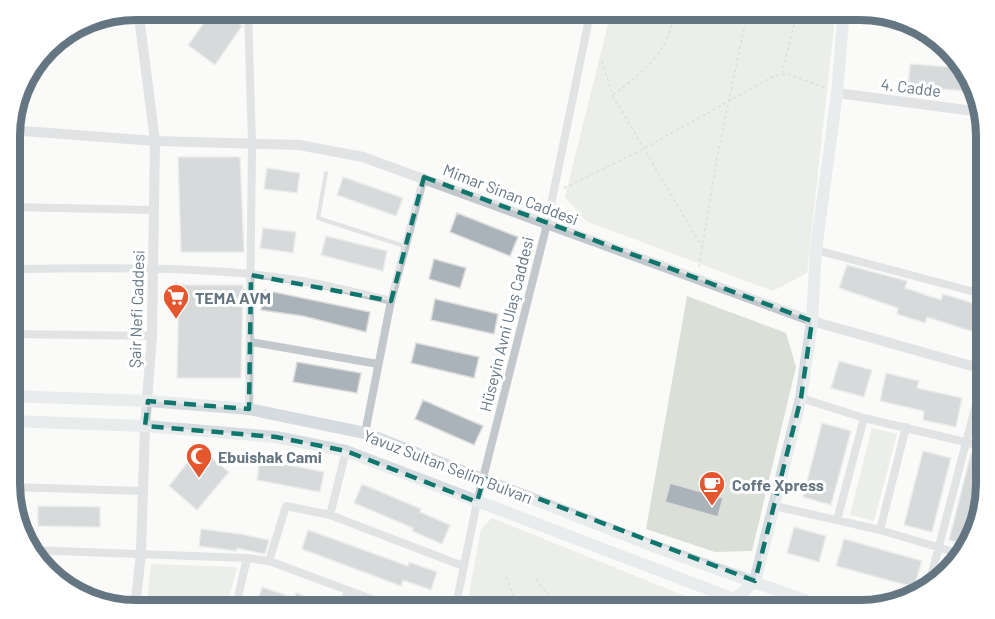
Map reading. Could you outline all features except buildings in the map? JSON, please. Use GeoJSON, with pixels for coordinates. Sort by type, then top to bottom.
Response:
{"type":"FeatureCollection","features":[{"type":"Feature","properties":{"kind":"main road"},"geometry":{"type":"LineString","coordinates":[[739,599],[755,581],[801,398],[812,321],[816,250],[837,93],[843,20]]}},
{"type":"Feature","properties":{"kind":"main road","name":"Yavuz Sultan Selim Bulvarı"},"geometry":{"type":"LineString","coordinates":[[19,396],[148,401],[249,409],[365,433],[653,546],[803,599]]}},
{"type":"Feature","properties":{"kind":"main road","name":"Yavuz Sultan Selim Bulvarı"},"geometry":{"type":"LineString","coordinates":[[19,421],[145,426],[276,437],[346,450],[720,599]]}},
{"type":"Feature","properties":{"kind":"street","name":"Şair Nefi Caddesi"},"geometry":{"type":"LineString","coordinates":[[136,600],[141,552],[145,426],[152,336],[155,141],[139,20]]}},
{"type":"Feature","properties":{"kind":"street"},"geometry":{"type":"LineString","coordinates":[[248,20],[252,145],[249,409]]}},
{"type":"Feature","properties":{"kind":"street","name":"Hüseyin Avni Ulaş Caddesi"},"geometry":{"type":"LineString","coordinates":[[457,600],[477,502],[547,224],[589,20]]}},
{"type":"Feature","properties":{"kind":"street","name":"4. Cadde"},"geometry":{"type":"LineString","coordinates":[[837,93],[972,111]]}},
{"type":"Feature","properties":{"kind":"street","name":"Mimar Sinan Caddesi"},"geometry":{"type":"LineString","coordinates":[[19,131],[155,141],[300,146],[352,155],[424,177],[812,321],[975,367]]}},
{"type":"Feature","properties":{"kind":"street"},"geometry":{"type":"LineString","coordinates":[[365,433],[392,301],[424,177]]}},
{"type":"Feature","properties":{"kind":"street"},"geometry":{"type":"LineString","coordinates":[[19,207],[154,210]]}},
{"type":"Feature","properties":{"kind":"street"},"geometry":{"type":"LineString","coordinates":[[816,250],[975,292]]}},
{"type":"Feature","properties":{"kind":"street"},"geometry":{"type":"LineString","coordinates":[[19,269],[153,267],[251,275],[302,281],[392,301]]}},
{"type":"Feature","properties":{"kind":"street"},"geometry":{"type":"LineString","coordinates":[[19,334],[152,336]]}},
{"type":"Feature","properties":{"kind":"street"},"geometry":{"type":"LineString","coordinates":[[251,342],[378,364]]}},
{"type":"Feature","properties":{"kind":"street"},"geometry":{"type":"LineString","coordinates":[[801,398],[864,418],[975,444]]}},
{"type":"Feature","properties":{"kind":"street"},"geometry":{"type":"LineString","coordinates":[[931,575],[975,410]]}},
{"type":"Feature","properties":{"kind":"street"},"geometry":{"type":"LineString","coordinates":[[837,520],[864,418]]}},
{"type":"Feature","properties":{"kind":"street"},"geometry":{"type":"LineString","coordinates":[[880,531],[906,428]]}},
{"type":"Feature","properties":{"kind":"street"},"geometry":{"type":"LineString","coordinates":[[330,515],[346,450]]}},
{"type":"Feature","properties":{"kind":"street"},"geometry":{"type":"LineString","coordinates":[[19,488],[142,491]]}},
{"type":"Feature","properties":{"kind":"street"},"geometry":{"type":"LineString","coordinates":[[269,561],[286,506],[330,515],[463,566]]}},
{"type":"Feature","properties":{"kind":"street"},"geometry":{"type":"LineString","coordinates":[[775,507],[837,520],[953,552]]}},
{"type":"Feature","properties":{"kind":"street"},"geometry":{"type":"LineString","coordinates":[[40,550],[141,552],[269,561],[374,600]]}},
{"type":"Feature","properties":{"kind":"street"},"geometry":{"type":"LineString","coordinates":[[237,600],[247,558]]}},
{"type":"Feature","properties":{"kind":"street"},"geometry":{"type":"LineString","coordinates":[[345,600],[348,590]]}},
{"type":"Feature","properties":{"kind":"lane"},"geometry":{"type":"LineString","coordinates":[[326,173],[318,218],[405,246]]}},
{"type":"Feature","properties":{"kind":"path"},"geometry":{"type":"LineString","coordinates":[[613,96],[658,57],[673,27],[673,20]]}},
{"type":"Feature","properties":{"kind":"path"},"geometry":{"type":"LineString","coordinates":[[697,279],[746,20]]}},
{"type":"Feature","properties":{"kind":"path"},"geometry":{"type":"LineString","coordinates":[[782,75],[795,20]]}},
{"type":"Feature","properties":{"kind":"path"},"geometry":{"type":"LineString","coordinates":[[602,61],[613,96],[702,247]]}},
{"type":"Feature","properties":{"kind":"path"},"geometry":{"type":"LineString","coordinates":[[553,194],[643,149],[774,76],[788,74],[837,93]]}},
{"type":"Feature","properties":{"kind":"path"},"geometry":{"type":"LineString","coordinates":[[506,577],[515,599]]}},
{"type":"Feature","properties":{"kind":"path"},"geometry":{"type":"LineString","coordinates":[[536,579],[552,599]]}},
{"type":"Feature","properties":{"kind":"highlighted area"},"geometry":{"type":"Polygon","coordinates":[[[424,177],[812,321],[801,398],[755,581],[484,478],[477,502],[346,451],[276,437],[145,426],[148,401],[249,409],[251,275],[391,301],[424,177]]]}},
{"type":"Feature","properties":{"kind":"shaded area"},"geometry":{"type":"Polygon","coordinates":[[[609,20],[835,20],[807,273],[773,291],[586,221],[565,197],[609,20]]]}},
{"type":"Feature","properties":{"kind":"shaded area"},"geometry":{"type":"Polygon","coordinates":[[[687,296],[786,333],[796,367],[752,551],[715,552],[646,529],[687,296]]]}},
{"type":"Feature","properties":{"kind":"shaded area"},"geometry":{"type":"Polygon","coordinates":[[[872,428],[897,434],[874,521],[850,515],[872,428]]]}},
{"type":"Feature","properties":{"kind":"shaded area"},"geometry":{"type":"Polygon","coordinates":[[[492,518],[693,599],[468,600],[481,529],[492,518]]]}},
{"type":"Feature","properties":{"kind":"shaded area"},"geometry":{"type":"Polygon","coordinates":[[[151,564],[237,567],[229,600],[147,600],[151,564]]]}},
{"type":"Feature","properties":{"kind":"place","name":"TEMA AVM"},"geometry":{"type":"Point","coordinates":[176,320]}},
{"type":"Feature","properties":{"kind":"place","name":"Ebuishak Cami"},"geometry":{"type":"Point","coordinates":[199,479]}},
{"type":"Feature","properties":{"kind":"place","name":"Coffe Xpress"},"geometry":{"type":"Point","coordinates":[712,507]}}]}
